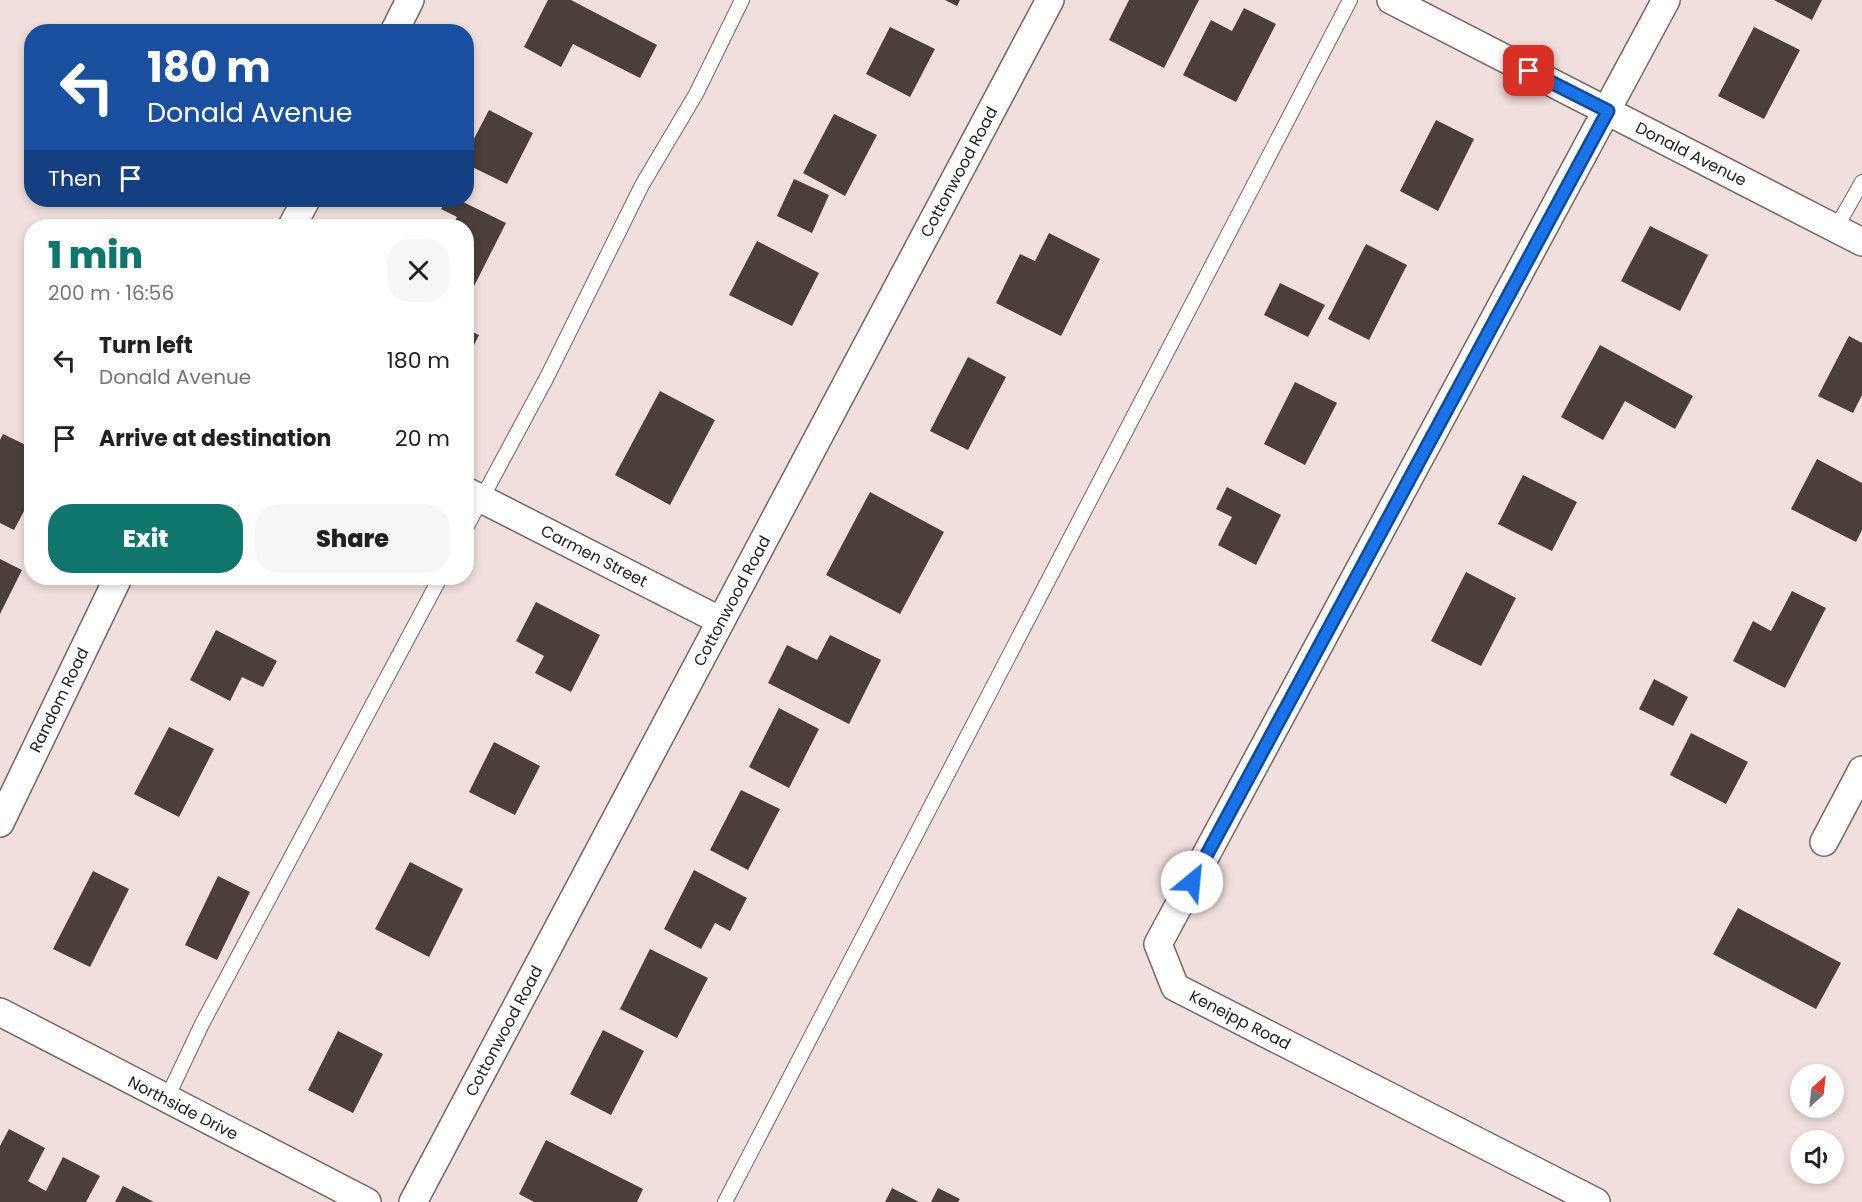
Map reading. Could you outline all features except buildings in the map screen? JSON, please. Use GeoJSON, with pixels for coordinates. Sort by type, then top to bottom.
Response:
{"type":"FeatureCollection","features":[{"type":"Feature","properties":{"kind":"street"},"geometry":{"type":"LineString","coordinates":[[398,24],[410,0]]}},
{"type":"Feature","properties":{"kind":"street","name":"Cottonwood Road"},"geometry":{"type":"LineString","coordinates":[[413,1202],[1050,0]]}},
{"type":"Feature","properties":{"kind":"street","name":"Donald Avenue"},"geometry":{"type":"LineString","coordinates":[[1391,0],[1862,242]]}},
{"type":"Feature","properties":{"kind":"street","name":"Keneipp Road"},"geometry":{"type":"LineString","coordinates":[[1596,1202],[1176,987],[1158,944],[1666,0]]}},
{"type":"Feature","properties":{"kind":"street","name":"Carmen Street"},"geometry":{"type":"LineString","coordinates":[[474,495],[721,621]]}},
{"type":"Feature","properties":{"kind":"street","name":"Random Road"},"geometry":{"type":"LineString","coordinates":[[0,823],[115,585]]}},
{"type":"Feature","properties":{"kind":"street"},"geometry":{"type":"LineString","coordinates":[[1824,842],[1862,770]]}},
{"type":"Feature","properties":{"kind":"street","name":"Northside Drive"},"geometry":{"type":"LineString","coordinates":[[0,1012],[165,1100],[367,1202]]}},
{"type":"Feature","properties":{"kind":"lane"},"geometry":{"type":"LineString","coordinates":[[474,495],[547,377],[642,185],[696,94],[742,0]]}},
{"type":"Feature","properties":{"kind":"lane"},"geometry":{"type":"LineString","coordinates":[[725,1202],[1350,0]]}},
{"type":"Feature","properties":{"kind":"lane"},"geometry":{"type":"LineString","coordinates":[[1836,228],[1862,182]]}},
{"type":"Feature","properties":{"kind":"lane"},"geometry":{"type":"LineString","coordinates":[[165,1100],[202,1024],[436,585]]}},
{"type":"Feature","properties":{"kind":"route"},"geometry":{"type":"LineString","coordinates":[[1192,882],[1608,111],[1529,71]]}}]}
